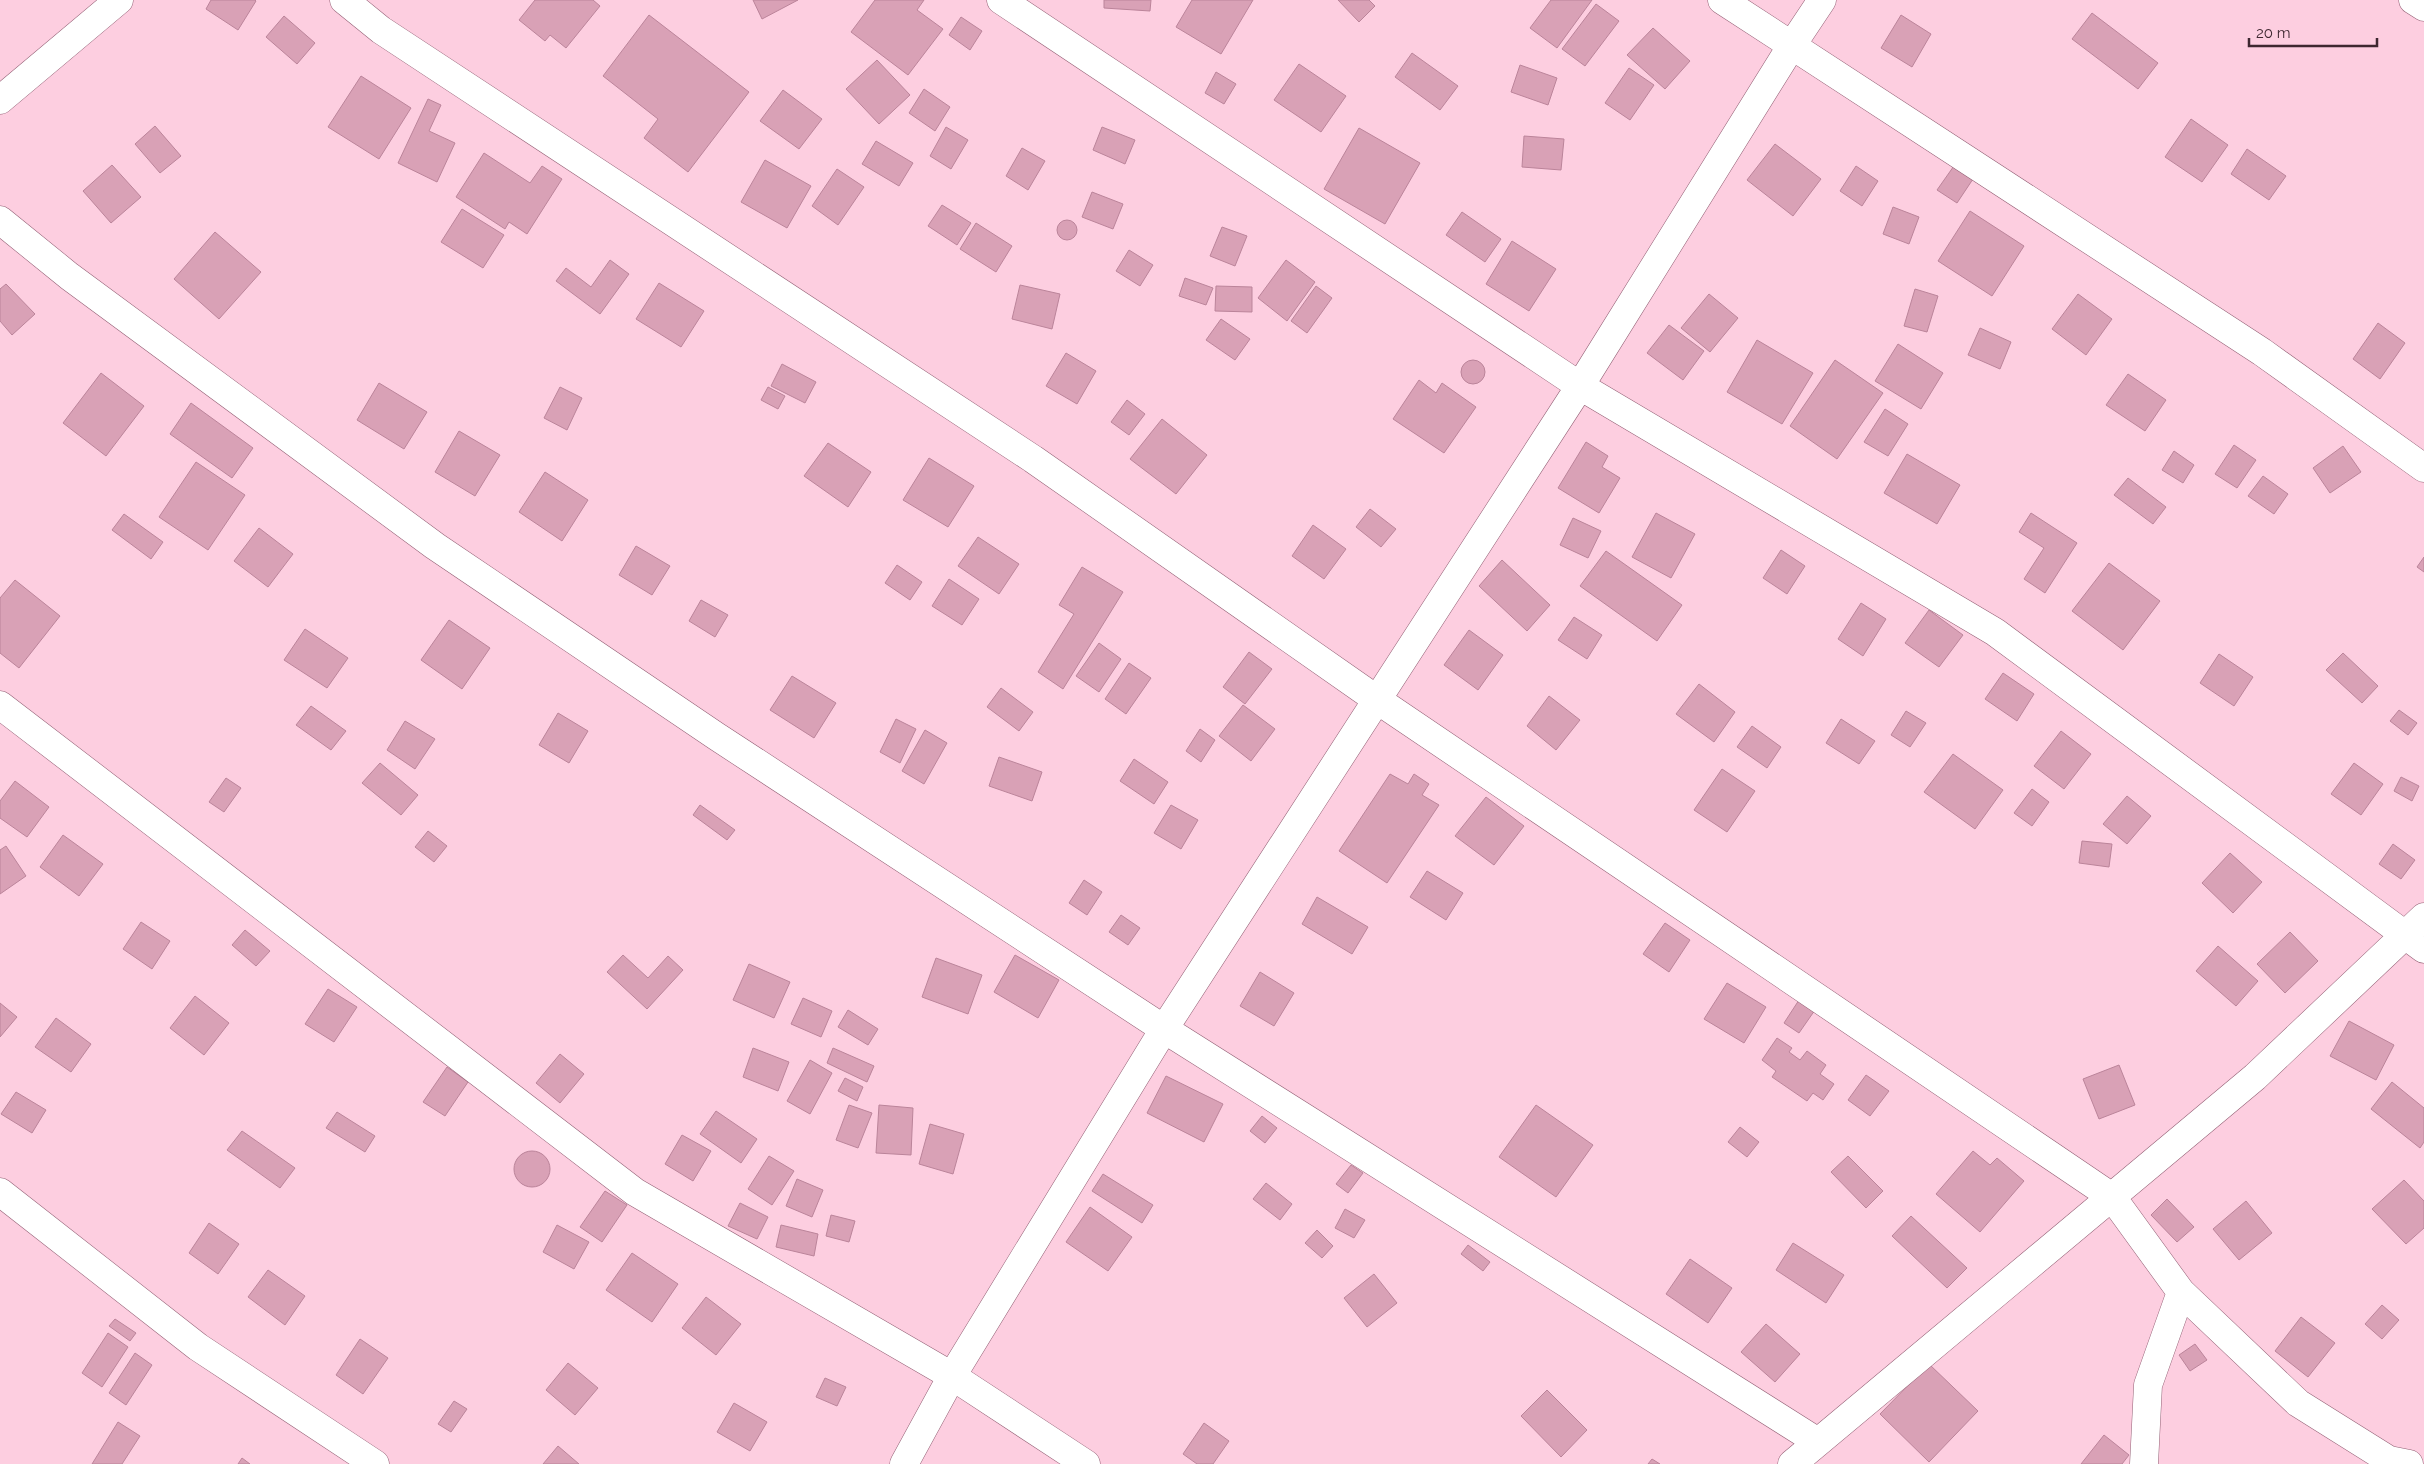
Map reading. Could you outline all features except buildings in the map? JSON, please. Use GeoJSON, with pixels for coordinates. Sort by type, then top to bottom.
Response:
{"type":"FeatureCollection","features":[{"type":"Feature","properties":{"kind":"street"},"geometry":{"type":"LineString","coordinates":[[0,100],[119,0]]}},
{"type":"Feature","properties":{"kind":"street"},"geometry":{"type":"LineString","coordinates":[[344,0],[389,36],[1032,459],[1376,699],[2112,1196],[2181,1292],[2298,1403],[2389,1460],[2409,1464]]}},
{"type":"Feature","properties":{"kind":"street"},"geometry":{"type":"LineString","coordinates":[[1001,0],[1580,386],[1995,632],[2418,934],[2254,1077],[1792,1464]]}},
{"type":"Feature","properties":{"kind":"street"},"geometry":{"type":"LineString","coordinates":[[1722,0],[2262,352],[2424,468]]}},
{"type":"Feature","properties":{"kind":"street"},"geometry":{"type":"LineString","coordinates":[[904,1464],[952,1376],[1164,1029],[1580,386],[1792,45],[1822,0]]}},
{"type":"Feature","properties":{"kind":"street"},"geometry":{"type":"LineString","coordinates":[[2413,0],[2424,7]]}},
{"type":"Feature","properties":{"kind":"street"},"geometry":{"type":"LineString","coordinates":[[0,220],[69,276],[435,546],[716,736],[1164,1029],[1818,1442]]}},
{"type":"Feature","properties":{"kind":"street"},"geometry":{"type":"LineString","coordinates":[[0,705],[635,1192],[952,1376],[1086,1464]]}},
{"type":"Feature","properties":{"kind":"street"},"geometry":{"type":"LineString","coordinates":[[0,1192],[198,1347],[375,1464]]}},
{"type":"Feature","properties":{"kind":"street"},"geometry":{"type":"LineString","coordinates":[[2144,1464],[2148,1385],[2181,1292]]}}]}
